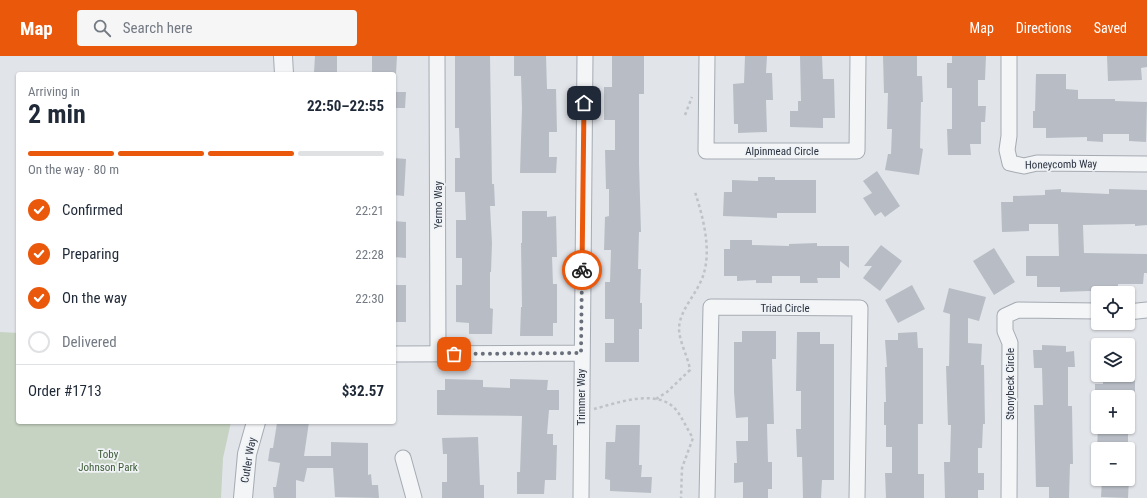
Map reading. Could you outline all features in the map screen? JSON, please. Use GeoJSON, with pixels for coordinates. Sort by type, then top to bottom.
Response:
{"type":"FeatureCollection","features":[{"type":"Feature","properties":{"kind":"street"},"geometry":{"type":"LineString","coordinates":[[283,56],[284,72]]}},
{"type":"Feature","properties":{"kind":"street","name":"Yermo Way"},"geometry":{"type":"LineString","coordinates":[[437,56],[438,354]]}},
{"type":"Feature","properties":{"kind":"street","name":"Trimmer Way"},"geometry":{"type":"LineString","coordinates":[[581,498],[581,353],[585,56]]}},
{"type":"Feature","properties":{"kind":"street","name":"Alpinmead Circle"},"geometry":{"type":"LineString","coordinates":[[707,56],[706,151],[857,151],[858,56]]}},
{"type":"Feature","properties":{"kind":"street","name":"Honeycomb Way"},"geometry":{"type":"LineString","coordinates":[[1009,56],[1009,136],[1007,150],[1010,163],[1024,166],[1037,163],[1147,164]]}},
{"type":"Feature","properties":{"kind":"street","name":"Triad Circle"},"geometry":{"type":"LineString","coordinates":[[707,498],[711,308],[860,308],[858,498]]}},
{"type":"Feature","properties":{"kind":"street","name":"Stonybeck Circle"},"geometry":{"type":"LineString","coordinates":[[1009,498],[1010,343],[1005,331],[1005,316],[1018,310],[1091,311]]}},
{"type":"Feature","properties":{"kind":"street"},"geometry":{"type":"LineString","coordinates":[[1135,311],[1147,310]]}},
{"type":"Feature","properties":{"kind":"street"},"geometry":{"type":"LineString","coordinates":[[396,354],[581,353]]}},
{"type":"Feature","properties":{"kind":"street","name":"Cutler Way"},"geometry":{"type":"LineString","coordinates":[[242,498],[246,462],[256,424]]}},
{"type":"Feature","properties":{"kind":"street"},"geometry":{"type":"LineString","coordinates":[[403,458],[414,498]]}},
{"type":"Feature","properties":{"kind":"path"},"geometry":{"type":"LineString","coordinates":[[656,399],[668,392],[690,370],[680,337],[680,323],[682,314],[703,275],[706,248],[705,226],[695,192]]}},
{"type":"Feature","properties":{"kind":"path"},"geometry":{"type":"LineString","coordinates":[[592,410],[631,399],[656,399],[670,404],[677,410],[693,438],[682,468],[680,498]]}},
{"type":"Feature","properties":{"kind":"green space","name":"Toby Johnson Park"},"geometry":{"type":"Polygon","coordinates":[[[0,332],[16,333],[16,424],[231,424],[223,458],[221,498],[0,498],[0,332]]]}},
{"type":"Feature","properties":{"kind":"building"},"geometry":{"type":"Polygon","coordinates":[[[315,56],[337,56],[337,72],[314,72],[315,56]]]}},
{"type":"Feature","properties":{"kind":"building"},"geometry":{"type":"Polygon","coordinates":[[[372,56],[397,56],[396,74],[396,72],[372,72],[372,56]]]}},
{"type":"Feature","properties":{"kind":"building"},"geometry":{"type":"Polygon","coordinates":[[[455,56],[490,56],[492,184],[494,184],[495,206],[490,206],[492,243],[490,308],[493,309],[492,334],[469,334],[469,323],[456,322],[456,285],[462,285],[462,258],[456,258],[456,220],[466,220],[465,192],[455,192],[455,158],[460,158],[459,128],[455,128],[455,56]]]}},
{"type":"Feature","properties":{"kind":"building"},"geometry":{"type":"Polygon","coordinates":[[[514,56],[546,56],[547,89],[556,89],[557,132],[549,132],[549,157],[557,157],[556,173],[520,173],[522,108],[521,76],[514,76],[514,56]]]}},
{"type":"Feature","properties":{"kind":"building"},"geometry":{"type":"Polygon","coordinates":[[[612,56],[644,56],[644,94],[639,94],[641,232],[639,232],[638,269],[641,269],[640,303],[642,303],[642,329],[639,329],[639,362],[605,362],[605,343],[614,343],[614,319],[605,319],[605,282],[610,282],[611,250],[604,250],[605,217],[609,216],[609,189],[606,189],[605,150],[615,150],[615,120],[604,120],[604,87],[612,87],[612,56]]]}},
{"type":"Feature","properties":{"kind":"building"},"geometry":{"type":"Polygon","coordinates":[[[745,56],[767,56],[766,73],[772,73],[773,100],[766,100],[767,132],[738,133],[738,124],[734,124],[733,84],[744,83],[745,56]]]}},
{"type":"Feature","properties":{"kind":"building"},"geometry":{"type":"Polygon","coordinates":[[[800,56],[822,56],[823,79],[834,79],[835,118],[823,118],[823,128],[790,127],[790,111],[798,111],[798,101],[801,101],[800,56]]]}},
{"type":"Feature","properties":{"kind":"building"},"geometry":{"type":"Polygon","coordinates":[[[883,56],[917,56],[917,76],[922,76],[923,102],[921,102],[920,148],[923,149],[919,175],[885,170],[888,154],[891,154],[892,129],[887,129],[888,93],[884,93],[883,56]]]}},
{"type":"Feature","properties":{"kind":"building"},"geometry":{"type":"Polygon","coordinates":[[[952,56],[986,56],[985,80],[978,80],[978,106],[986,106],[985,122],[981,122],[981,144],[970,144],[971,155],[948,155],[947,129],[952,129],[952,88],[947,88],[947,63],[952,63],[952,56]]]}},
{"type":"Feature","properties":{"kind":"building"},"geometry":{"type":"Polygon","coordinates":[[[1107,56],[1147,56],[1147,67],[1141,68],[1142,80],[1108,81],[1107,56]]]}},
{"type":"Feature","properties":{"kind":"building"},"geometry":{"type":"Polygon","coordinates":[[[1036,74],[1066,74],[1066,89],[1078,90],[1078,99],[1115,99],[1115,101],[1147,102],[1146,142],[1129,141],[1129,134],[1103,134],[1103,142],[1087,141],[1087,137],[1046,138],[1046,128],[1033,128],[1036,74]]]}},
{"type":"Feature","properties":{"kind":"building"},"geometry":{"type":"Polygon","coordinates":[[[396,92],[406,92],[405,108],[396,108],[396,92]]]}},
{"type":"Feature","properties":{"kind":"building"},"geometry":{"type":"Polygon","coordinates":[[[396,158],[406,159],[404,196],[396,195],[396,158]]]}},
{"type":"Feature","properties":{"kind":"building"},"geometry":{"type":"Polygon","coordinates":[[[877,171],[900,206],[885,217],[881,212],[875,216],[863,198],[872,193],[863,181],[877,171]]]}},
{"type":"Feature","properties":{"kind":"building"},"geometry":{"type":"Polygon","coordinates":[[[758,177],[775,177],[775,180],[816,180],[816,213],[777,213],[777,218],[723,216],[724,192],[732,192],[732,180],[758,181],[758,177]]]}},
{"type":"Feature","properties":{"kind":"building"},"geometry":{"type":"Polygon","coordinates":[[[1061,189],[1061,192],[1109,194],[1109,189],[1147,190],[1147,225],[1083,225],[1084,253],[1147,254],[1147,273],[1144,273],[1143,284],[1091,286],[1091,291],[1060,292],[1060,287],[1037,287],[1037,276],[1026,276],[1026,256],[1059,256],[1058,224],[1029,224],[1029,231],[1002,232],[1001,202],[1013,202],[1013,196],[1045,195],[1045,190],[1061,189]]]}},
{"type":"Feature","properties":{"kind":"building"},"geometry":{"type":"Polygon","coordinates":[[[522,211],[547,211],[547,217],[556,216],[557,257],[552,257],[553,284],[557,284],[557,323],[553,323],[553,336],[520,336],[522,307],[522,211]]]}},
{"type":"Feature","properties":{"kind":"building"},"geometry":{"type":"Polygon","coordinates":[[[396,221],[406,222],[406,258],[396,257],[396,221]]]}},
{"type":"Feature","properties":{"kind":"building"},"geometry":{"type":"Polygon","coordinates":[[[730,240],[752,240],[752,245],[789,246],[789,244],[817,243],[817,246],[849,246],[849,268],[840,261],[840,278],[817,278],[818,283],[800,283],[800,276],[772,276],[772,283],[756,283],[756,280],[737,281],[737,276],[724,276],[724,249],[730,249],[730,240]]]}},
{"type":"Feature","properties":{"kind":"building"},"geometry":{"type":"Polygon","coordinates":[[[881,245],[902,261],[880,291],[863,278],[872,266],[864,266],[881,245]]]}},
{"type":"Feature","properties":{"kind":"building"},"geometry":{"type":"Polygon","coordinates":[[[994,248],[1015,282],[994,295],[973,261],[994,248]]]}},
{"type":"Feature","properties":{"kind":"building"},"geometry":{"type":"Polygon","coordinates":[[[396,285],[406,285],[406,322],[396,322],[396,285]]]}},
{"type":"Feature","properties":{"kind":"building"},"geometry":{"type":"Polygon","coordinates":[[[912,285],[925,309],[898,323],[885,300],[912,285]]]}},
{"type":"Feature","properties":{"kind":"building"},"geometry":{"type":"Polygon","coordinates":[[[949,288],[986,297],[979,321],[968,318],[968,343],[982,344],[981,365],[984,365],[985,424],[983,424],[982,448],[978,448],[978,473],[984,473],[984,490],[978,490],[978,498],[945,498],[944,462],[950,462],[951,425],[948,425],[946,366],[949,366],[950,314],[943,312],[949,288]]]}},
{"type":"Feature","properties":{"kind":"building"},"geometry":{"type":"Polygon","coordinates":[[[742,331],[776,331],[776,359],[772,359],[774,424],[767,424],[768,462],[772,462],[772,489],[768,489],[768,498],[743,498],[743,482],[734,483],[734,463],[737,463],[736,441],[748,441],[748,417],[736,418],[734,392],[734,342],[742,342],[742,331]]]}},
{"type":"Feature","properties":{"kind":"building"},"geometry":{"type":"Polygon","coordinates":[[[797,332],[820,332],[820,344],[834,344],[834,480],[822,480],[821,498],[803,498],[802,457],[797,457],[796,429],[801,429],[801,391],[796,391],[797,332]]]}},
{"type":"Feature","properties":{"kind":"building"},"geometry":{"type":"Polygon","coordinates":[[[917,332],[918,348],[923,348],[923,424],[918,424],[918,474],[924,474],[924,498],[886,498],[885,473],[892,473],[892,447],[886,447],[886,425],[884,425],[884,402],[886,402],[885,367],[887,367],[885,340],[898,340],[898,333],[917,332]]]}},
{"type":"Feature","properties":{"kind":"building"},"geometry":{"type":"Polygon","coordinates":[[[1042,345],[1066,346],[1066,352],[1074,351],[1075,367],[1068,367],[1068,406],[1072,406],[1073,464],[1070,464],[1069,498],[1049,498],[1049,487],[1036,487],[1034,405],[1043,405],[1042,368],[1034,368],[1033,350],[1042,350],[1042,345]]]}},
{"type":"Feature","properties":{"kind":"building"},"geometry":{"type":"Polygon","coordinates":[[[445,379],[483,380],[483,387],[510,388],[510,379],[548,380],[547,390],[559,390],[559,410],[549,410],[547,434],[553,434],[553,445],[557,445],[556,480],[545,480],[544,494],[517,494],[517,472],[520,472],[522,416],[437,415],[437,390],[445,390],[445,379]]]}},
{"type":"Feature","properties":{"kind":"building"},"geometry":{"type":"Polygon","coordinates":[[[1103,382],[1135,382],[1135,390],[1095,390],[1095,384],[1103,384],[1103,382]]]}},
{"type":"Feature","properties":{"kind":"building"},"geometry":{"type":"Polygon","coordinates":[[[277,424],[309,424],[304,456],[331,456],[331,442],[368,443],[368,475],[371,474],[372,485],[378,485],[379,498],[335,497],[333,468],[307,468],[304,482],[296,480],[296,498],[274,498],[273,487],[276,487],[280,463],[268,461],[270,448],[273,448],[277,424]]]}},
{"type":"Feature","properties":{"kind":"building"},"geometry":{"type":"Polygon","coordinates":[[[616,425],[640,425],[639,465],[642,465],[641,477],[652,477],[651,493],[610,491],[610,480],[605,479],[606,442],[615,442],[616,425]]]}},
{"type":"Feature","properties":{"kind":"building"},"geometry":{"type":"Polygon","coordinates":[[[1098,434],[1128,434],[1128,442],[1097,442],[1098,434]]]}},
{"type":"Feature","properties":{"kind":"building"},"geometry":{"type":"Polygon","coordinates":[[[478,437],[480,485],[484,485],[484,498],[442,498],[442,482],[447,482],[447,454],[443,454],[442,438],[478,437]]]}},
{"type":"Feature","properties":{"kind":"building"},"geometry":{"type":"Polygon","coordinates":[[[1102,486],[1129,486],[1128,498],[1101,497],[1102,486]]]}},
{"type":"Feature","properties":{"kind":"way so far"},"geometry":{"type":"LineString","coordinates":[[454,354],[581,353],[582,270]]}},
{"type":"Feature","properties":{"kind":"route"},"geometry":{"type":"LineString","coordinates":[[582,270],[584,103]]}}]}
